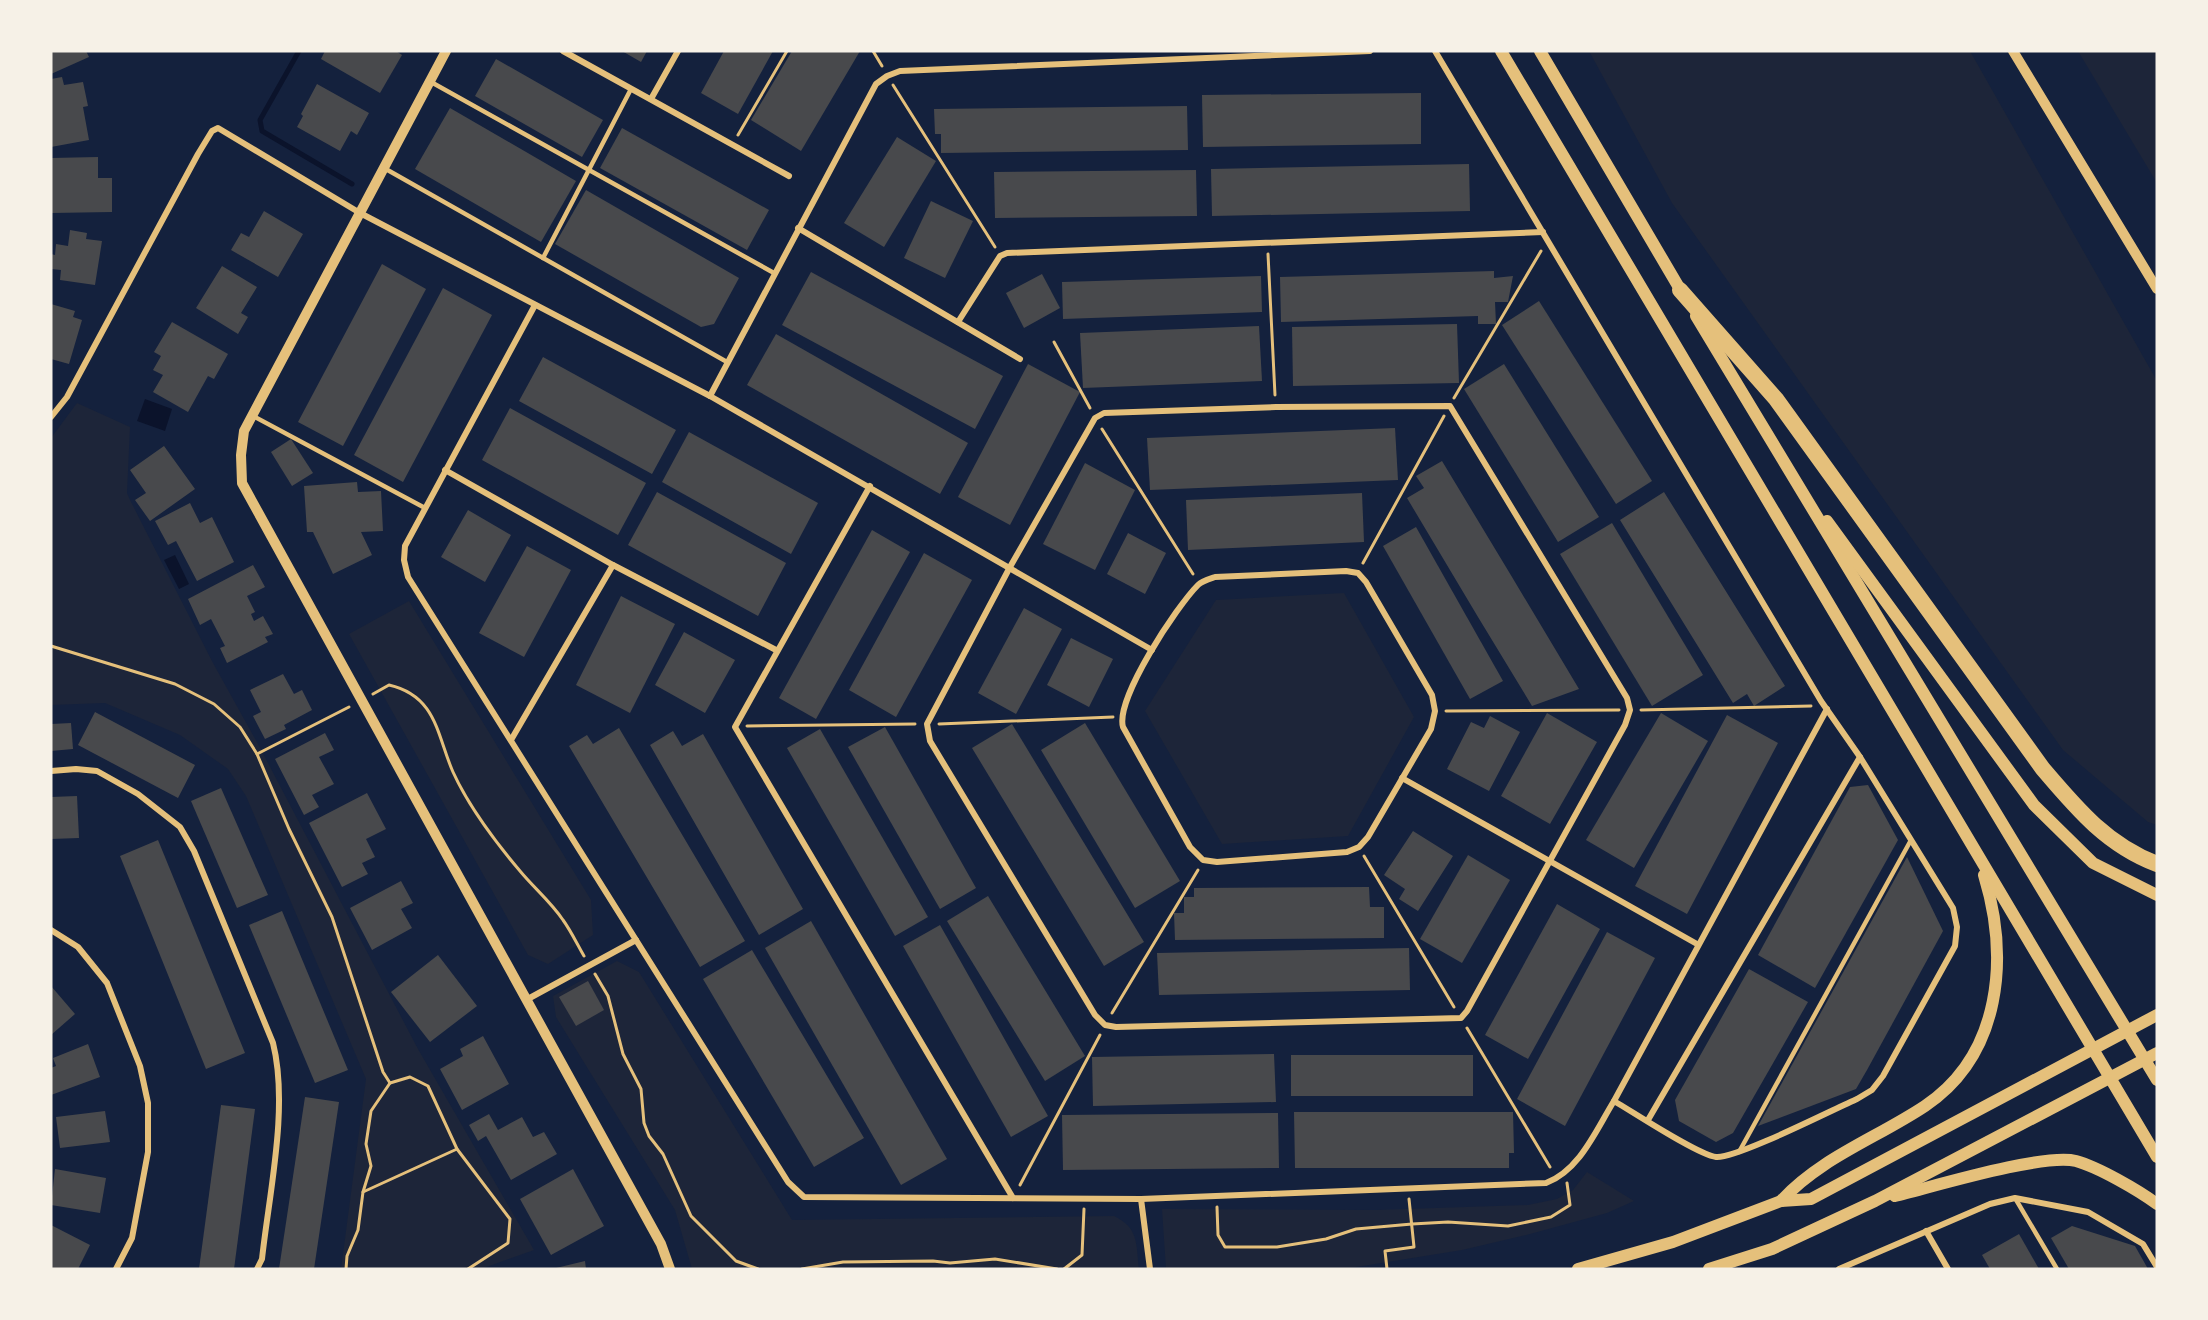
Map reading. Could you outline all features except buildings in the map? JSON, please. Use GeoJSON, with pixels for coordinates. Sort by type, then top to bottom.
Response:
{"type":"FeatureCollection","features":[{"type":"Feature","properties":{"kind":"highway"},"geometry":{"type":"LineString","coordinates":[[1680,290],[1776,399],[2043,769],[2082,815],[2114,843],[2136,856],[2157,864]]}},
{"type":"Feature","properties":{"kind":"main road"},"geometry":{"type":"LineString","coordinates":[[1501,51],[2157,1157]]}},
{"type":"Feature","properties":{"kind":"main road"},"geometry":{"type":"LineString","coordinates":[[1540,51],[1777,453],[2157,1080]]}},
{"type":"Feature","properties":{"kind":"main road"},"geometry":{"type":"LineString","coordinates":[[1777,453],[2034,805],[2093,863],[2157,895]]}},
{"type":"Feature","properties":{"kind":"main road"},"geometry":{"type":"LineString","coordinates":[[1781,1201],[1801,1179],[1926,1106],[1952,1085],[1965,1068],[1988,1028],[1998,980],[1996,926],[1979,857]]}},
{"type":"Feature","properties":{"kind":"main road"},"geometry":{"type":"LineString","coordinates":[[1578,1269],[1673,1242],[1781,1201],[1811,1199],[2157,1015]]}},
{"type":"Feature","properties":{"kind":"main road"},"geometry":{"type":"LineString","coordinates":[[1709,1269],[1772,1249],[1875,1201],[2157,1053]]}},
{"type":"Feature","properties":{"kind":"main road"},"geometry":{"type":"LineString","coordinates":[[1875,1201],[2031,1163],[2075,1161],[2140,1192],[2157,1204]]}},
{"type":"Feature","properties":{"kind":"street"},"geometry":{"type":"LineString","coordinates":[[446,51],[244,431],[241,454],[242,483],[661,1244],[670,1269]]}},
{"type":"Feature","properties":{"kind":"street"},"geometry":{"type":"LineString","coordinates":[[563,51],[789,176]]}},
{"type":"Feature","properties":{"kind":"street"},"geometry":{"type":"LineString","coordinates":[[651,99],[678,51]]}},
{"type":"Feature","properties":{"kind":"street"},"geometry":{"type":"LineString","coordinates":[[710,396],[876,84],[887,76],[900,72],[1370,51]]}},
{"type":"Feature","properties":{"kind":"street"},"geometry":{"type":"LineString","coordinates":[[1435,51],[1827,710],[1860,757],[1953,908],[1957,927],[1955,946],[1883,1076],[1872,1090],[1857,1099],[1739,1152],[1716,1157],[1614,1101]]}},
{"type":"Feature","properties":{"kind":"street"},"geometry":{"type":"LineString","coordinates":[[2013,51],[2157,289]]}},
{"type":"Feature","properties":{"kind":"street"},"geometry":{"type":"LineString","coordinates":[[51,417],[67,397],[212,131],[218,128],[360,213],[710,396],[1152,650]]}},
{"type":"Feature","properties":{"kind":"street"},"geometry":{"type":"LineString","coordinates":[[798,228],[1020,359]]}},
{"type":"Feature","properties":{"kind":"street"},"geometry":{"type":"LineString","coordinates":[[958,322],[1000,256],[1007,253],[1543,232]]}},
{"type":"Feature","properties":{"kind":"street"},"geometry":{"type":"LineString","coordinates":[[535,305],[405,546],[404,560],[408,577],[788,1182],[804,1197],[1141,1199],[1546,1183],[1566,1172],[1577,1160],[1614,1101],[1697,944],[1827,710]]}},
{"type":"Feature","properties":{"kind":"street"},"geometry":{"type":"LineString","coordinates":[[1450,406],[1627,698],[1630,710],[1626,725],[1461,1018],[1128,1027],[1105,1025],[1095,1015],[930,741],[927,724],[1010,567],[1095,418],[1104,413],[1276,407],[1450,406]]}},
{"type":"Feature","properties":{"kind":"street"},"geometry":{"type":"LineString","coordinates":[[445,470],[613,565],[776,650]]}},
{"type":"Feature","properties":{"kind":"street"},"geometry":{"type":"LineString","coordinates":[[870,486],[776,650],[735,727],[1013,1198]]}},
{"type":"Feature","properties":{"kind":"street"},"geometry":{"type":"LineString","coordinates":[[511,740],[613,565]]}},
{"type":"Feature","properties":{"kind":"street"},"geometry":{"type":"LineString","coordinates":[[1358,573],[1432,694],[1435,711],[1431,729],[1368,837],[1359,847],[1347,852],[1217,862],[1203,860],[1190,847],[1123,727],[1120,717],[1127,698],[1152,650],[1199,583],[1215,578],[1358,573]]}},
{"type":"Feature","properties":{"kind":"street"},"geometry":{"type":"LineString","coordinates":[[1648,1120],[1860,757]]}},
{"type":"Feature","properties":{"kind":"street"},"geometry":{"type":"LineString","coordinates":[[51,771],[76,769],[97,771],[138,794],[180,827],[207,883],[273,1043],[279,1073],[280,1101],[262,1259],[257,1269]]}},
{"type":"Feature","properties":{"kind":"street"},"geometry":{"type":"LineString","coordinates":[[1402,778],[1697,944]]}},
{"type":"Feature","properties":{"kind":"street"},"geometry":{"type":"LineString","coordinates":[[51,930],[78,947],[107,983],[140,1066],[148,1103],[148,1152],[132,1238],[116,1269]]}},
{"type":"Feature","properties":{"kind":"street"},"geometry":{"type":"LineString","coordinates":[[525,1000],[636,940]]}},
{"type":"Feature","properties":{"kind":"street"},"geometry":{"type":"LineString","coordinates":[[1839,1269],[1990,1204],[2015,1198],[2088,1212],[2143,1244],[2157,1267]]}},
{"type":"Feature","properties":{"kind":"street"},"geometry":{"type":"LineString","coordinates":[[1141,1199],[1150,1269]]}},
{"type":"Feature","properties":{"kind":"street"},"geometry":{"type":"LineString","coordinates":[[1926,1231],[1948,1269]]}},
{"type":"Feature","properties":{"kind":"lane"},"geometry":{"type":"LineString","coordinates":[[429,81],[774,273]]}},
{"type":"Feature","properties":{"kind":"lane"},"geometry":{"type":"LineString","coordinates":[[543,258],[631,89]]}},
{"type":"Feature","properties":{"kind":"lane"},"geometry":{"type":"LineString","coordinates":[[383,167],[727,362]]}},
{"type":"Feature","properties":{"kind":"lane"},"geometry":{"type":"LineString","coordinates":[[252,416],[425,508]]}},
{"type":"Feature","properties":{"kind":"lane"},"geometry":{"type":"LineString","coordinates":[[1739,1152],[1911,840]]}},
{"type":"Feature","properties":{"kind":"lane"},"geometry":{"type":"LineString","coordinates":[[2015,1198],[2057,1269]]}},
{"type":"Feature","properties":{"kind":"path"},"geometry":{"type":"LineString","coordinates":[[732,145],[787,51]]}},
{"type":"Feature","properties":{"kind":"path"},"geometry":{"type":"LineString","coordinates":[[873,51],[1000,256]]}},
{"type":"Feature","properties":{"kind":"path"},"geometry":{"type":"LineString","coordinates":[[1267,244],[1276,407]]}},
{"type":"Feature","properties":{"kind":"path"},"geometry":{"type":"LineString","coordinates":[[1054,342],[1095,418],[1199,583]]}},
{"type":"Feature","properties":{"kind":"path"},"geometry":{"type":"LineString","coordinates":[[51,646],[175,684],[214,704],[240,727],[257,754],[289,829],[332,917],[372,1039],[390,1083]]}},
{"type":"Feature","properties":{"kind":"path"},"geometry":{"type":"LineString","coordinates":[[257,754],[361,700]]}},
{"type":"Feature","properties":{"kind":"path"},"geometry":{"type":"LineString","coordinates":[[346,1269],[347,1256],[358,1230],[363,1192],[371,1166],[366,1144],[371,1111],[390,1083],[410,1077],[428,1086],[457,1149],[510,1219],[508,1243],[468,1269]]}},
{"type":"Feature","properties":{"kind":"path"},"geometry":{"type":"LineString","coordinates":[[363,1192],[457,1149]]}},
{"type":"Feature","properties":{"kind":"path"},"geometry":{"type":"LineString","coordinates":[[1217,1206],[1218,1235],[1225,1247],[1277,1247],[1326,1239],[1356,1229],[1412,1224],[1448,1222],[1508,1226],[1551,1217],[1570,1205],[1566,1172]]}},
{"type":"Feature","properties":{"kind":"path"},"geometry":{"type":"LineString","coordinates":[[1387,1269],[1384,1251],[1414,1247],[1408,1188]]}},
{"type":"Feature","properties":{"kind":"path"},"geometry":{"type":"LineString","coordinates":[[1064,1269],[1082,1255],[1084,1198]]}},
{"type":"Feature","properties":{"kind":"path"},"geometry":{"type":"LineString","coordinates":[[802,1269],[843,1262],[868,1264],[933,1261],[950,1263],[995,1259],[1057,1269]]}},
{"type":"Feature","properties":{"kind":"shaded area"},"geometry":{"type":"Polygon","coordinates":[[[1589,51],[1970,51],[2157,381],[2157,825],[2148,822],[2063,750],[1672,203],[1589,51]]]}},
{"type":"Feature","properties":{"kind":"shaded area"},"geometry":{"type":"Polygon","coordinates":[[[2078,51],[2157,51],[2157,183],[2078,51]]]}},
{"type":"Feature","properties":{"kind":"shaded area"},"geometry":{"type":"Polygon","coordinates":[[[145,399],[172,409],[165,431],[137,421],[145,399]]]}},
{"type":"Feature","properties":{"kind":"shaded area"},"geometry":{"type":"Polygon","coordinates":[[[77,403],[130,427],[127,493],[130,500],[213,663],[418,1049],[534,1250],[481,1269],[341,1269],[366,1079],[246,796],[228,769],[180,735],[105,703],[51,705],[51,438],[77,403]]]}},
{"type":"Feature","properties":{"kind":"shaded area"},"geometry":{"type":"Polygon","coordinates":[[[175,555],[189,584],[179,589],[164,560],[175,555]]]}},
{"type":"Feature","properties":{"kind":"shaded area"},"geometry":{"type":"Polygon","coordinates":[[[1344,593],[1414,717],[1348,836],[1222,844],[1145,711],[1216,600],[1344,593]]]}},
{"type":"Feature","properties":{"kind":"shaded area"},"geometry":{"type":"Polygon","coordinates":[[[409,601],[591,900],[593,935],[548,964],[528,955],[349,634],[409,601]]]}},
{"type":"Feature","properties":{"kind":"shaded area"},"geometry":{"type":"Polygon","coordinates":[[[617,961],[639,972],[792,1220],[1114,1216],[1132,1231],[1139,1269],[692,1269],[675,1210],[556,1017],[553,996],[617,961]]]}},
{"type":"Feature","properties":{"kind":"shaded area"},"geometry":{"type":"Polygon","coordinates":[[[1587,1172],[1634,1201],[1607,1213],[1462,1250],[1344,1269],[1166,1269],[1162,1209],[1376,1210],[1528,1205],[1557,1199],[1573,1190],[1587,1172]]]}},
{"type":"Feature","properties":{"kind":"waterway"},"geometry":{"type":"LineString","coordinates":[[299,51],[260,120],[262,131],[352,184]]}}]}
